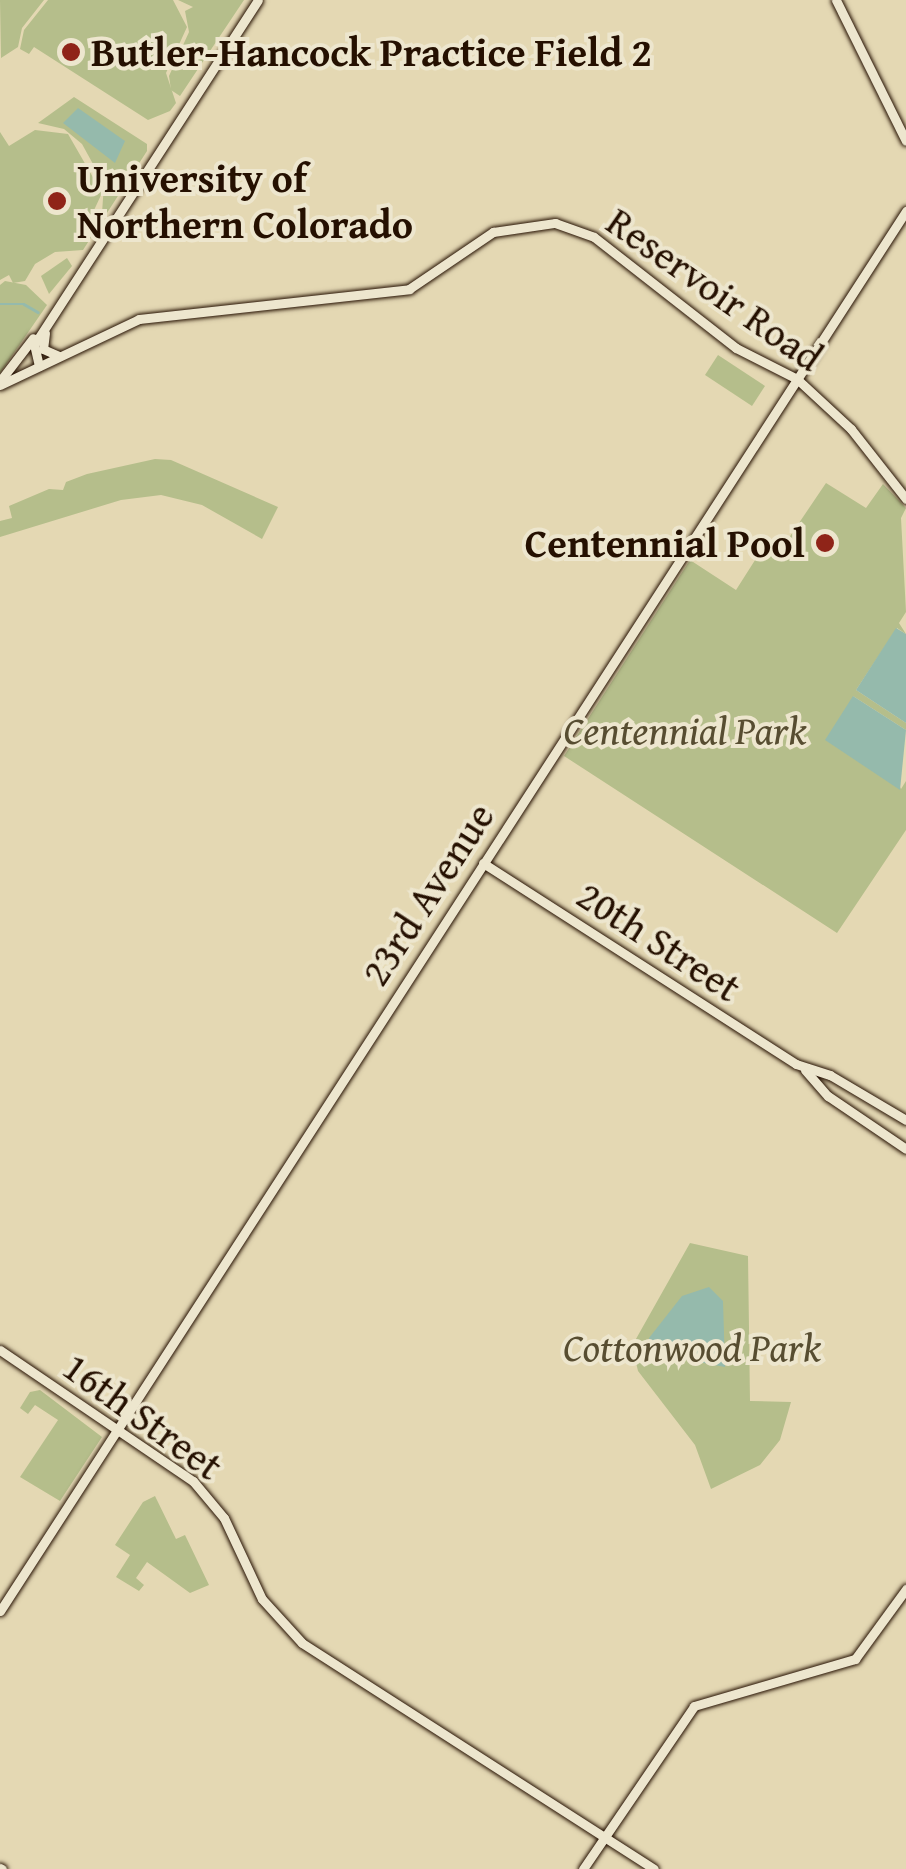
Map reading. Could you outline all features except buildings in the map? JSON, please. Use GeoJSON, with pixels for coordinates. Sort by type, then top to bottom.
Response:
{"type":"FeatureCollection","features":[{"type":"Feature","properties":{"kind":"main road"},"geometry":{"type":"LineString","coordinates":[[0,383],[46,325],[258,0]]}},
{"type":"Feature","properties":{"kind":"main road"},"geometry":{"type":"LineString","coordinates":[[836,0],[906,141]]}},
{"type":"Feature","properties":{"kind":"main road","name":"23rd Avenue"},"geometry":{"type":"LineString","coordinates":[[0,1611],[906,211]]}},
{"type":"Feature","properties":{"kind":"main road","name":"Reservoir Road"},"geometry":{"type":"LineString","coordinates":[[0,383],[173,310],[409,289],[493,232],[544,222],[594,237],[742,352],[797,379],[850,430],[906,499]]}},
{"type":"Feature","properties":{"kind":"main road"},"geometry":{"type":"LineString","coordinates":[[46,325],[42,346],[59,356]]}},
{"type":"Feature","properties":{"kind":"main road"},"geometry":{"type":"LineString","coordinates":[[38,366],[33,350],[46,325]]}},
{"type":"Feature","properties":{"kind":"main road","name":"20th Street"},"geometry":{"type":"LineString","coordinates":[[483,863],[804,1068],[830,1076],[906,1120]]}},
{"type":"Feature","properties":{"kind":"main road","name":"20th Street"},"geometry":{"type":"LineString","coordinates":[[804,1068],[828,1096],[906,1149]]}},
{"type":"Feature","properties":{"kind":"main road","name":"16th Street"},"geometry":{"type":"LineString","coordinates":[[0,1350],[119,1428],[206,1495],[224,1518],[254,1587],[301,1642],[654,1869]]}},
{"type":"Feature","properties":{"kind":"main road"},"geometry":{"type":"LineString","coordinates":[[583,1869],[694,1706],[855,1658],[906,1589]]}},
{"type":"Feature","properties":{"kind":"green space"},"geometry":{"type":"Polygon","coordinates":[[[0,0],[44,0],[22,28],[18,47],[1,58],[0,0]]]}},
{"type":"Feature","properties":{"kind":"green space"},"geometry":{"type":"Polygon","coordinates":[[[48,0],[173,0],[187,27],[166,73],[176,103],[170,111],[148,120],[34,47],[29,54],[20,49],[24,30],[48,0]]]}},
{"type":"Feature","properties":{"kind":"green space"},"geometry":{"type":"Polygon","coordinates":[[[178,0],[244,0],[180,96],[171,90],[169,76],[189,32],[185,11],[193,7],[178,0]]]}},
{"type":"Feature","properties":{"kind":"green space"},"geometry":{"type":"Polygon","coordinates":[[[74,97],[147,144],[147,151],[83,250],[55,252],[35,264],[25,281],[13,283],[9,275],[0,280],[0,132],[9,146],[35,130],[68,134],[102,193],[82,236],[102,213],[104,184],[82,144],[64,129],[38,123],[74,97]]]}},
{"type":"Feature","properties":{"kind":"green space"},"geometry":{"type":"Polygon","coordinates":[[[67,258],[72,266],[49,294],[41,276],[67,258]]]}},
{"type":"Feature","properties":{"kind":"green space"},"geometry":{"type":"Polygon","coordinates":[[[5,281],[26,285],[47,305],[0,373],[0,285],[5,281]]]}},
{"type":"Feature","properties":{"kind":"green space"},"geometry":{"type":"Polygon","coordinates":[[[718,355],[765,386],[752,406],[705,375],[718,355]]]}},
{"type":"Feature","properties":{"kind":"green space"},"geometry":{"type":"Polygon","coordinates":[[[155,459],[171,460],[278,507],[262,539],[202,505],[161,495],[121,500],[0,537],[0,521],[12,518],[9,506],[49,489],[63,490],[66,482],[87,474],[155,459]]]}},
{"type":"Feature","properties":{"kind":"green space","name":"Centennial Park"},"geometry":{"type":"Polygon","coordinates":[[[826,483],[866,508],[883,484],[906,508],[901,518],[906,612],[899,623],[906,634],[897,628],[856,690],[906,723],[906,730],[853,696],[901,789],[906,781],[906,830],[837,933],[564,756],[690,560],[736,590],[764,546],[778,554],[826,483]]]}},
{"type":"Feature","properties":{"kind":"green space","name":"Cottonwood Park"},"geometry":{"type":"Polygon","coordinates":[[[690,1243],[748,1256],[750,1401],[791,1402],[780,1440],[760,1465],[711,1489],[695,1445],[638,1371],[632,1346],[690,1243]]]}},
{"type":"Feature","properties":{"kind":"green space"},"geometry":{"type":"Polygon","coordinates":[[[40,1390],[102,1437],[60,1501],[20,1477],[58,1420],[35,1405],[28,1414],[20,1408],[30,1392],[40,1390]]]}},
{"type":"Feature","properties":{"kind":"green space"},"geometry":{"type":"Polygon","coordinates":[[[155,1496],[176,1539],[185,1535],[209,1585],[190,1593],[147,1562],[136,1578],[144,1585],[139,1591],[116,1577],[130,1555],[115,1545],[143,1502],[155,1496]]]}},
{"type":"Feature","properties":{"kind":"shaded area"},"geometry":{"type":"Polygon","coordinates":[[[78,108],[125,141],[115,163],[63,123],[78,108]]]}},
{"type":"Feature","properties":{"kind":"shaded area"},"geometry":{"type":"Polygon","coordinates":[[[896,628],[906,634],[906,723],[856,690],[896,628]]]}},
{"type":"Feature","properties":{"kind":"shaded area"},"geometry":{"type":"Polygon","coordinates":[[[853,696],[906,730],[900,790],[825,740],[853,696]]]}},
{"type":"Feature","properties":{"kind":"shaded area"},"geometry":{"type":"Polygon","coordinates":[[[709,1287],[723,1301],[725,1367],[651,1353],[649,1338],[682,1296],[709,1287]]]}},
{"type":"Feature","properties":{"kind":"waterway"},"geometry":{"type":"LineString","coordinates":[[0,304],[24,304],[38,312]]}},
{"type":"Feature","properties":{"kind":"place","name":"Butler-Hancock Practice Field 2"},"geometry":{"type":"Point","coordinates":[71,52]}},
{"type":"Feature","properties":{"kind":"place","name":"University of Northern Colorado"},"geometry":{"type":"Point","coordinates":[57,201]}},
{"type":"Feature","properties":{"kind":"place","name":"Centennial Pool"},"geometry":{"type":"Point","coordinates":[825,543]}}]}
